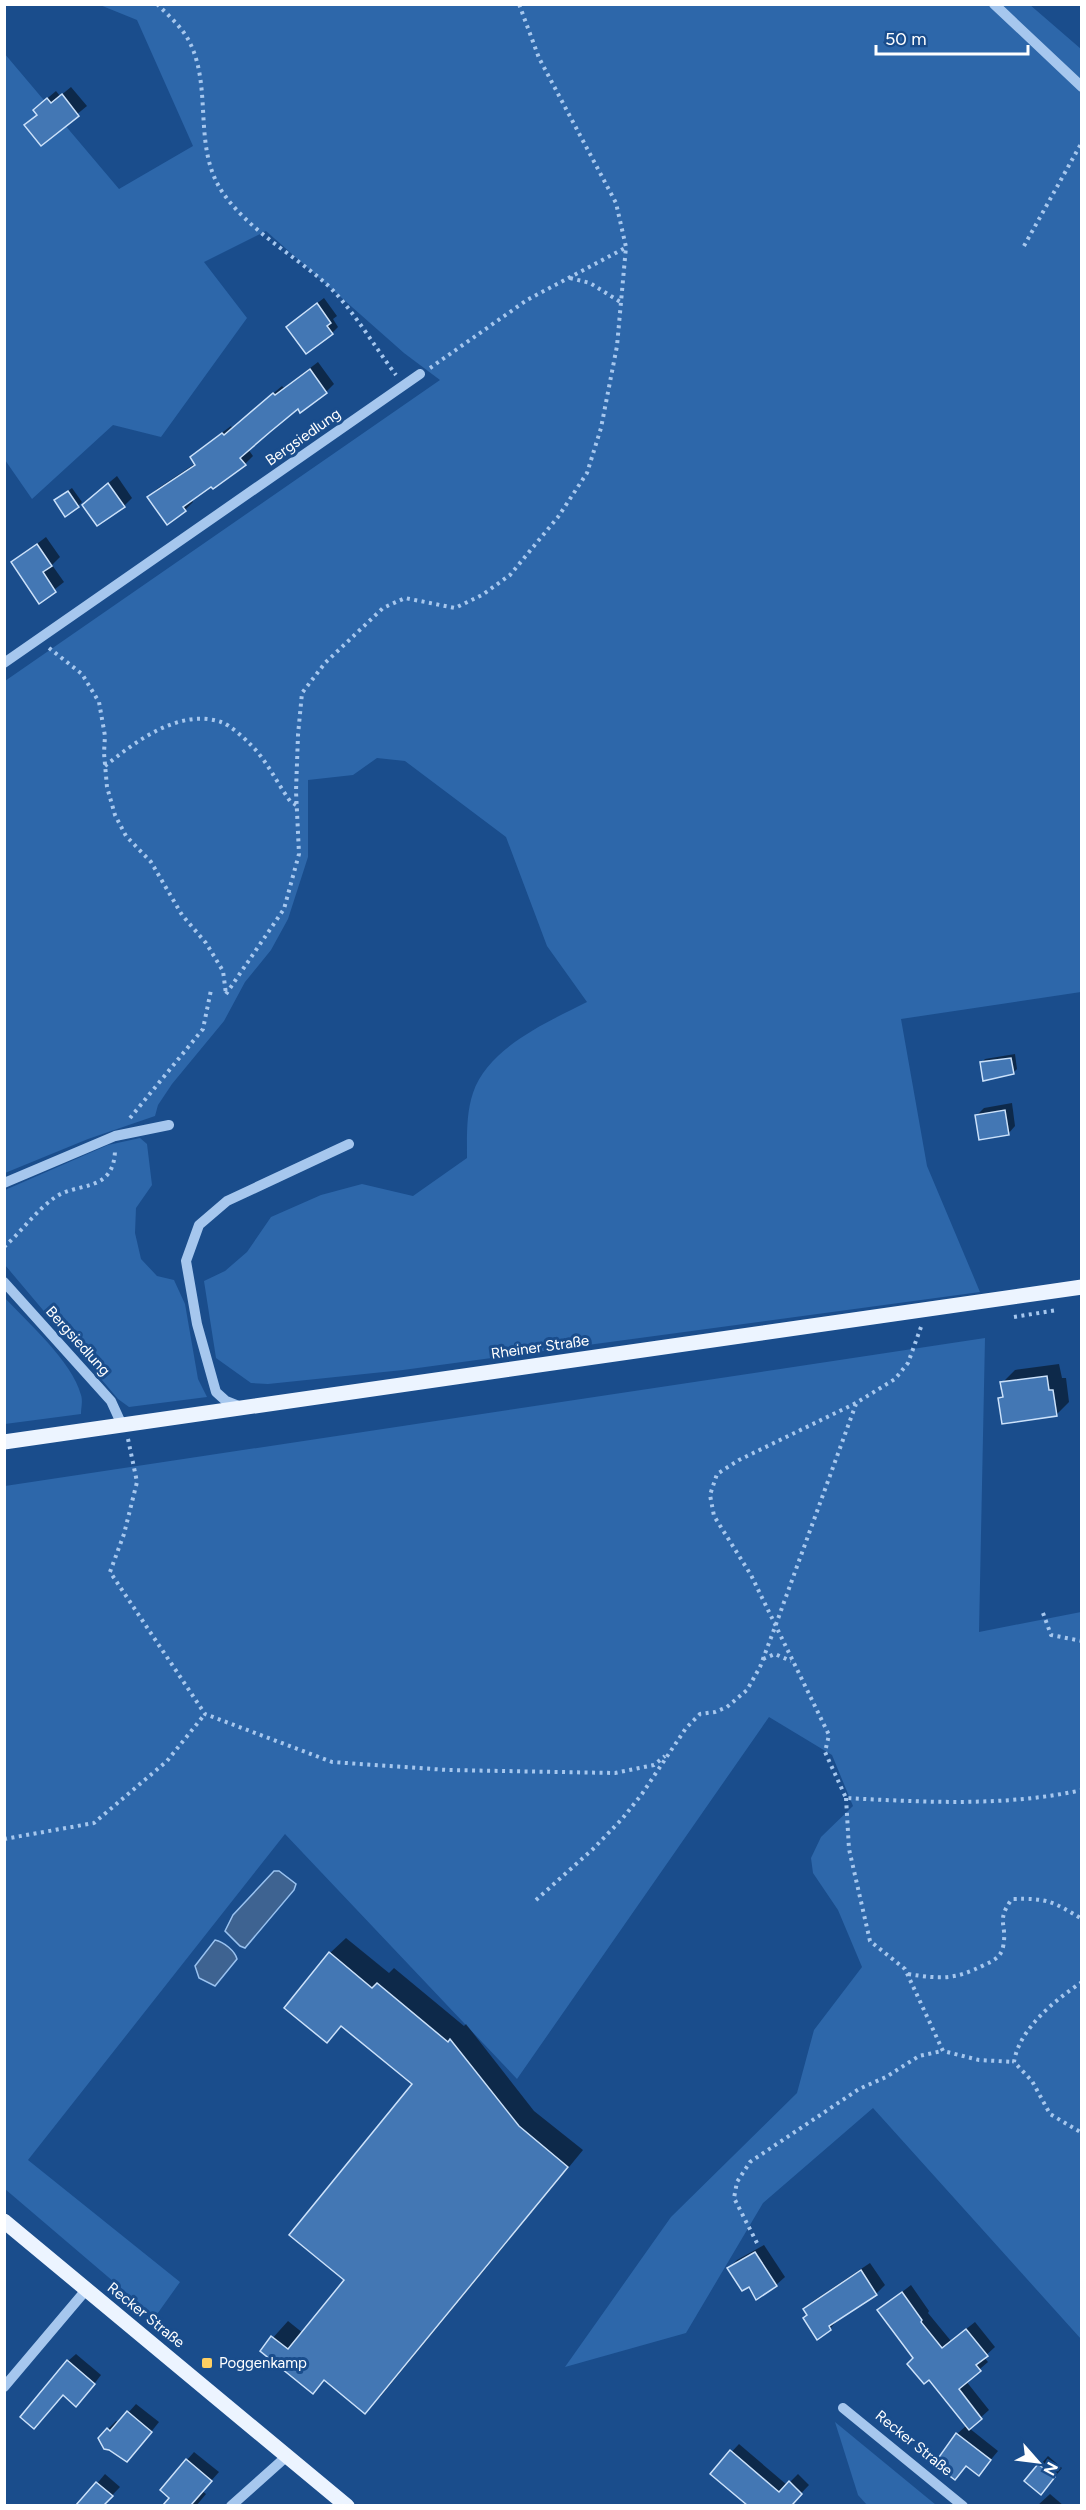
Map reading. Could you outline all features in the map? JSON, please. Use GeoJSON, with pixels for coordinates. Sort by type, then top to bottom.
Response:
{"type":"FeatureCollection","features":[{"type":"Feature","properties":{"kind":"main road","name":"Rheiner Straße"},"geometry":{"type":"LineString","coordinates":[[4,1442],[1082,1287]]}},
{"type":"Feature","properties":{"kind":"main road","name":"Recker Straße"},"geometry":{"type":"LineString","coordinates":[[4,2221],[347,2505]]}},
{"type":"Feature","properties":{"kind":"street"},"geometry":{"type":"LineString","coordinates":[[994,4],[1082,87]]}},
{"type":"Feature","properties":{"kind":"street","name":"Bergsiedlung"},"geometry":{"type":"LineString","coordinates":[[4,663],[420,374]]}},
{"type":"Feature","properties":{"kind":"street"},"geometry":{"type":"LineString","coordinates":[[4,1183],[115,1136],[169,1125]]}},
{"type":"Feature","properties":{"kind":"street"},"geometry":{"type":"LineString","coordinates":[[244,1409],[226,1401],[216,1392],[197,1324],[186,1262],[199,1225],[226,1201],[349,1144]]}},
{"type":"Feature","properties":{"kind":"street","name":"Bergsiedlung"},"geometry":{"type":"LineString","coordinates":[[4,1282],[111,1401],[122,1425]]}},
{"type":"Feature","properties":{"kind":"street"},"geometry":{"type":"LineString","coordinates":[[4,2387],[86,2290]]}},
{"type":"Feature","properties":{"kind":"street","name":"Recker Straße"},"geometry":{"type":"LineString","coordinates":[[843,2408],[963,2505]]}},
{"type":"Feature","properties":{"kind":"street"},"geometry":{"type":"LineString","coordinates":[[231,2505],[287,2456]]}},
{"type":"Feature","properties":{"kind":"path"},"geometry":{"type":"LineString","coordinates":[[157,4],[179,27],[190,43],[199,70],[205,151],[223,194],[243,216],[335,293],[404,386]]}},
{"type":"Feature","properties":{"kind":"path"},"geometry":{"type":"LineString","coordinates":[[38,640],[82,674],[99,702],[105,736],[106,787],[115,814],[126,836],[151,862],[182,915],[206,943],[223,971],[226,994],[284,909],[298,855],[297,735],[302,693],[325,663],[383,608],[405,598],[455,608],[482,595],[510,574],[558,517],[581,482],[587,472],[601,428],[617,346],[626,248],[616,203],[539,58],[519,4]]}},
{"type":"Feature","properties":{"kind":"path"},"geometry":{"type":"LineString","coordinates":[[1024,246],[1082,142]]}},
{"type":"Feature","properties":{"kind":"path"},"geometry":{"type":"LineString","coordinates":[[420,374],[527,300],[626,248]]}},
{"type":"Feature","properties":{"kind":"path"},"geometry":{"type":"LineString","coordinates":[[570,277],[590,283],[622,303]]}},
{"type":"Feature","properties":{"kind":"path"},"geometry":{"type":"LineString","coordinates":[[105,767],[129,747],[166,725],[205,719],[223,722],[251,745],[290,801],[296,805]]}},
{"type":"Feature","properties":{"kind":"path"},"geometry":{"type":"LineString","coordinates":[[4,1247],[52,1199],[62,1193],[93,1186],[102,1179],[110,1169],[115,1156],[115,1136],[203,1029],[211,990]]}},
{"type":"Feature","properties":{"kind":"path"},"geometry":{"type":"LineString","coordinates":[[921,1311],[921,1329],[908,1363],[895,1379],[856,1403],[740,1460],[717,1474],[710,1496],[714,1516],[751,1575],[829,1735],[825,1752],[846,1798],[849,1849],[870,1941],[905,1969],[942,2050]]}},
{"type":"Feature","properties":{"kind":"path"},"geometry":{"type":"LineString","coordinates":[[536,1900],[592,1850],[622,1819],[642,1794],[665,1756],[700,1714],[715,1712],[727,1707],[747,1690],[763,1660],[776,1627],[856,1403]]}},
{"type":"Feature","properties":{"kind":"path"},"geometry":{"type":"LineString","coordinates":[[122,1425],[130,1442],[137,1482],[124,1534],[110,1572],[205,1714],[332,1762],[447,1770],[615,1773],[654,1765],[665,1756]]}},
{"type":"Feature","properties":{"kind":"path"},"geometry":{"type":"LineString","coordinates":[[1042,1612],[1051,1635],[1082,1641]]}},
{"type":"Feature","properties":{"kind":"path"},"geometry":{"type":"LineString","coordinates":[[763,1660],[775,1654],[792,1661]]}},
{"type":"Feature","properties":{"kind":"path"},"geometry":{"type":"LineString","coordinates":[[4,1839],[94,1823],[167,1761],[205,1714]]}},
{"type":"Feature","properties":{"kind":"path"},"geometry":{"type":"LineString","coordinates":[[846,1798],[910,1802],[1043,1799],[1082,1790]]}},
{"type":"Feature","properties":{"kind":"path"},"geometry":{"type":"LineString","coordinates":[[907,1974],[925,1977],[961,1977],[998,1958],[1003,1947],[1002,1912],[1012,1899],[1038,1898],[1054,1903],[1082,1919]]}},
{"type":"Feature","properties":{"kind":"path"},"geometry":{"type":"LineString","coordinates":[[1014,2062],[1016,2050],[1036,2020],[1082,1982]]}},
{"type":"Feature","properties":{"kind":"path"},"geometry":{"type":"LineString","coordinates":[[758,2243],[734,2198],[737,2182],[750,2162],[859,2089],[886,2078],[919,2056],[942,2050],[979,2060],[1014,2062],[1032,2081],[1050,2114],[1082,2133]]}},
{"type":"Feature","properties":{"kind":"shaded area"},"geometry":{"type":"Polygon","coordinates":[[[1029,4],[1081,49],[1081,992],[901,1019],[927,1166],[980,1292],[403,1370],[268,1384],[251,1383],[216,1358],[204,1281],[225,1271],[247,1252],[271,1217],[321,1195],[362,1184],[413,1196],[467,1158],[469,1109],[473,1093],[481,1077],[505,1050],[521,1038],[587,1002],[547,946],[506,837],[405,761],[377,758],[353,775],[308,780],[308,857],[288,919],[271,950],[245,982],[224,1021],[172,1084],[158,1105],[155,1116],[88,1139],[5,1173],[5,681],[440,380],[404,353],[266,231],[204,262],[247,318],[161,437],[113,425],[32,499],[5,460],[4,53],[119,189],[193,146],[137,20],[100,5],[1029,4]]]}},
{"type":"Feature","properties":{"kind":"shaded area"},"geometry":{"type":"Polygon","coordinates":[[[140,1138],[147,1144],[152,1185],[136,1208],[135,1233],[141,1259],[157,1276],[174,1280],[185,1304],[198,1379],[207,1397],[129,1407],[118,1399],[5,1265],[5,1190],[108,1145],[140,1138]]]}},
{"type":"Feature","properties":{"kind":"shaded area"},"geometry":{"type":"Polygon","coordinates":[[[4,1297],[48,1343],[69,1369],[81,1395],[81,1414],[5,1424],[4,1297]]]}},
{"type":"Feature","properties":{"kind":"shaded area"},"geometry":{"type":"Polygon","coordinates":[[[985,1338],[979,1632],[1081,1612],[1081,2339],[873,2108],[763,2203],[686,2333],[565,2367],[671,2217],[797,2093],[814,2030],[862,1967],[838,1910],[813,1873],[811,1858],[821,1837],[853,1806],[832,1755],[769,1717],[517,2079],[285,1834],[28,2160],[180,2282],[155,2317],[5,2189],[5,1486],[985,1338]]]}},
{"type":"Feature","properties":{"kind":"shaded area"},"geometry":{"type":"Polygon","coordinates":[[[274,1871],[279,1871],[296,1884],[294,1890],[245,1948],[240,1946],[225,1931],[233,1915],[274,1871]]]}},
{"type":"Feature","properties":{"kind":"shaded area"},"geometry":{"type":"Polygon","coordinates":[[[215,1940],[229,1947],[237,1959],[215,1986],[199,1978],[195,1966],[215,1940]]]}},
{"type":"Feature","properties":{"kind":"shaded area"},"geometry":{"type":"Polygon","coordinates":[[[835,2422],[936,2505],[867,2505],[858,2495],[835,2422]]]}},
{"type":"Feature","properties":{"kind":"building"},"geometry":{"type":"Polygon","coordinates":[[[62,94],[79,116],[41,146],[24,125],[37,115],[33,110],[47,98],[51,103],[62,94]]]}},
{"type":"Feature","properties":{"kind":"building"},"geometry":{"type":"Polygon","coordinates":[[[317,303],[331,323],[327,326],[333,334],[306,354],[286,327],[317,303]]]}},
{"type":"Feature","properties":{"kind":"building"},"geometry":{"type":"Polygon","coordinates":[[[310,369],[327,393],[300,413],[298,409],[270,432],[240,458],[246,465],[183,507],[186,511],[167,525],[147,497],[195,465],[190,457],[222,433],[224,435],[273,393],[275,395],[310,369]]]}},
{"type":"Feature","properties":{"kind":"building"},"geometry":{"type":"Polygon","coordinates":[[[108,483],[125,507],[97,526],[82,505],[108,483]]]}},
{"type":"Feature","properties":{"kind":"building"},"geometry":{"type":"Polygon","coordinates":[[[68,491],[79,507],[65,517],[54,500],[68,491]]]}},
{"type":"Feature","properties":{"kind":"building"},"geometry":{"type":"Polygon","coordinates":[[[37,544],[52,566],[43,572],[56,592],[39,604],[11,562],[37,544]]]}},
{"type":"Feature","properties":{"kind":"building"},"geometry":{"type":"Polygon","coordinates":[[[1011,1058],[1014,1074],[983,1081],[980,1062],[1011,1058]]]}},
{"type":"Feature","properties":{"kind":"building"},"geometry":{"type":"Polygon","coordinates":[[[1005,1110],[1009,1135],[979,1140],[975,1115],[1005,1110]]]}},
{"type":"Feature","properties":{"kind":"building"},"geometry":{"type":"Polygon","coordinates":[[[1047,1376],[1049,1390],[1053,1390],[1057,1416],[1002,1424],[998,1398],[1003,1397],[1000,1382],[1047,1376]]]}},
{"type":"Feature","properties":{"kind":"building"},"geometry":{"type":"Polygon","coordinates":[[[329,1952],[372,1988],[377,1983],[448,2042],[450,2039],[519,2126],[568,2167],[365,2414],[324,2380],[313,2394],[260,2351],[271,2336],[288,2349],[344,2280],[289,2235],[412,2084],[341,2026],[327,2043],[284,2008],[329,1952]]]}},
{"type":"Feature","properties":{"kind":"building"},"geometry":{"type":"Polygon","coordinates":[[[755,2252],[777,2286],[756,2300],[749,2287],[742,2291],[727,2268],[755,2252]]]}},
{"type":"Feature","properties":{"kind":"building"},"geometry":{"type":"Polygon","coordinates":[[[861,2270],[877,2295],[829,2326],[831,2330],[817,2340],[803,2318],[807,2315],[803,2309],[861,2270]]]}},
{"type":"Feature","properties":{"kind":"building"},"geometry":{"type":"Polygon","coordinates":[[[902,2292],[922,2320],[921,2322],[942,2348],[966,2329],[988,2356],[976,2365],[981,2371],[959,2389],[982,2419],[969,2430],[929,2380],[924,2384],[907,2364],[913,2358],[877,2310],[902,2292]]]}},
{"type":"Feature","properties":{"kind":"building"},"geometry":{"type":"Polygon","coordinates":[[[67,2360],[95,2384],[76,2407],[63,2395],[34,2429],[20,2417],[67,2360]]]}},
{"type":"Feature","properties":{"kind":"building"},"geometry":{"type":"Polygon","coordinates":[[[127,2411],[152,2432],[127,2462],[104,2449],[98,2438],[107,2428],[110,2431],[127,2411]]]}},
{"type":"Feature","properties":{"kind":"building"},"geometry":{"type":"Polygon","coordinates":[[[956,2433],[991,2460],[979,2476],[966,2466],[955,2480],[934,2464],[956,2433]]]}},
{"type":"Feature","properties":{"kind":"building"},"geometry":{"type":"Polygon","coordinates":[[[730,2450],[779,2492],[789,2481],[802,2494],[794,2505],[747,2505],[710,2474],[730,2450]]]}},
{"type":"Feature","properties":{"kind":"building"},"geometry":{"type":"Polygon","coordinates":[[[186,2459],[212,2481],[191,2505],[163,2505],[169,2498],[160,2490],[186,2459]]]}},
{"type":"Feature","properties":{"kind":"building"},"geometry":{"type":"Polygon","coordinates":[[[1038,2464],[1055,2477],[1041,2495],[1024,2481],[1038,2464]]]}},
{"type":"Feature","properties":{"kind":"building"},"geometry":{"type":"Polygon","coordinates":[[[96,2482],[113,2496],[104,2505],[76,2505],[96,2482]]]}},
{"type":"Feature","properties":{"kind":"place","name":"Poggenkamp"},"geometry":{"type":"Point","coordinates":[207,2363]}}]}
